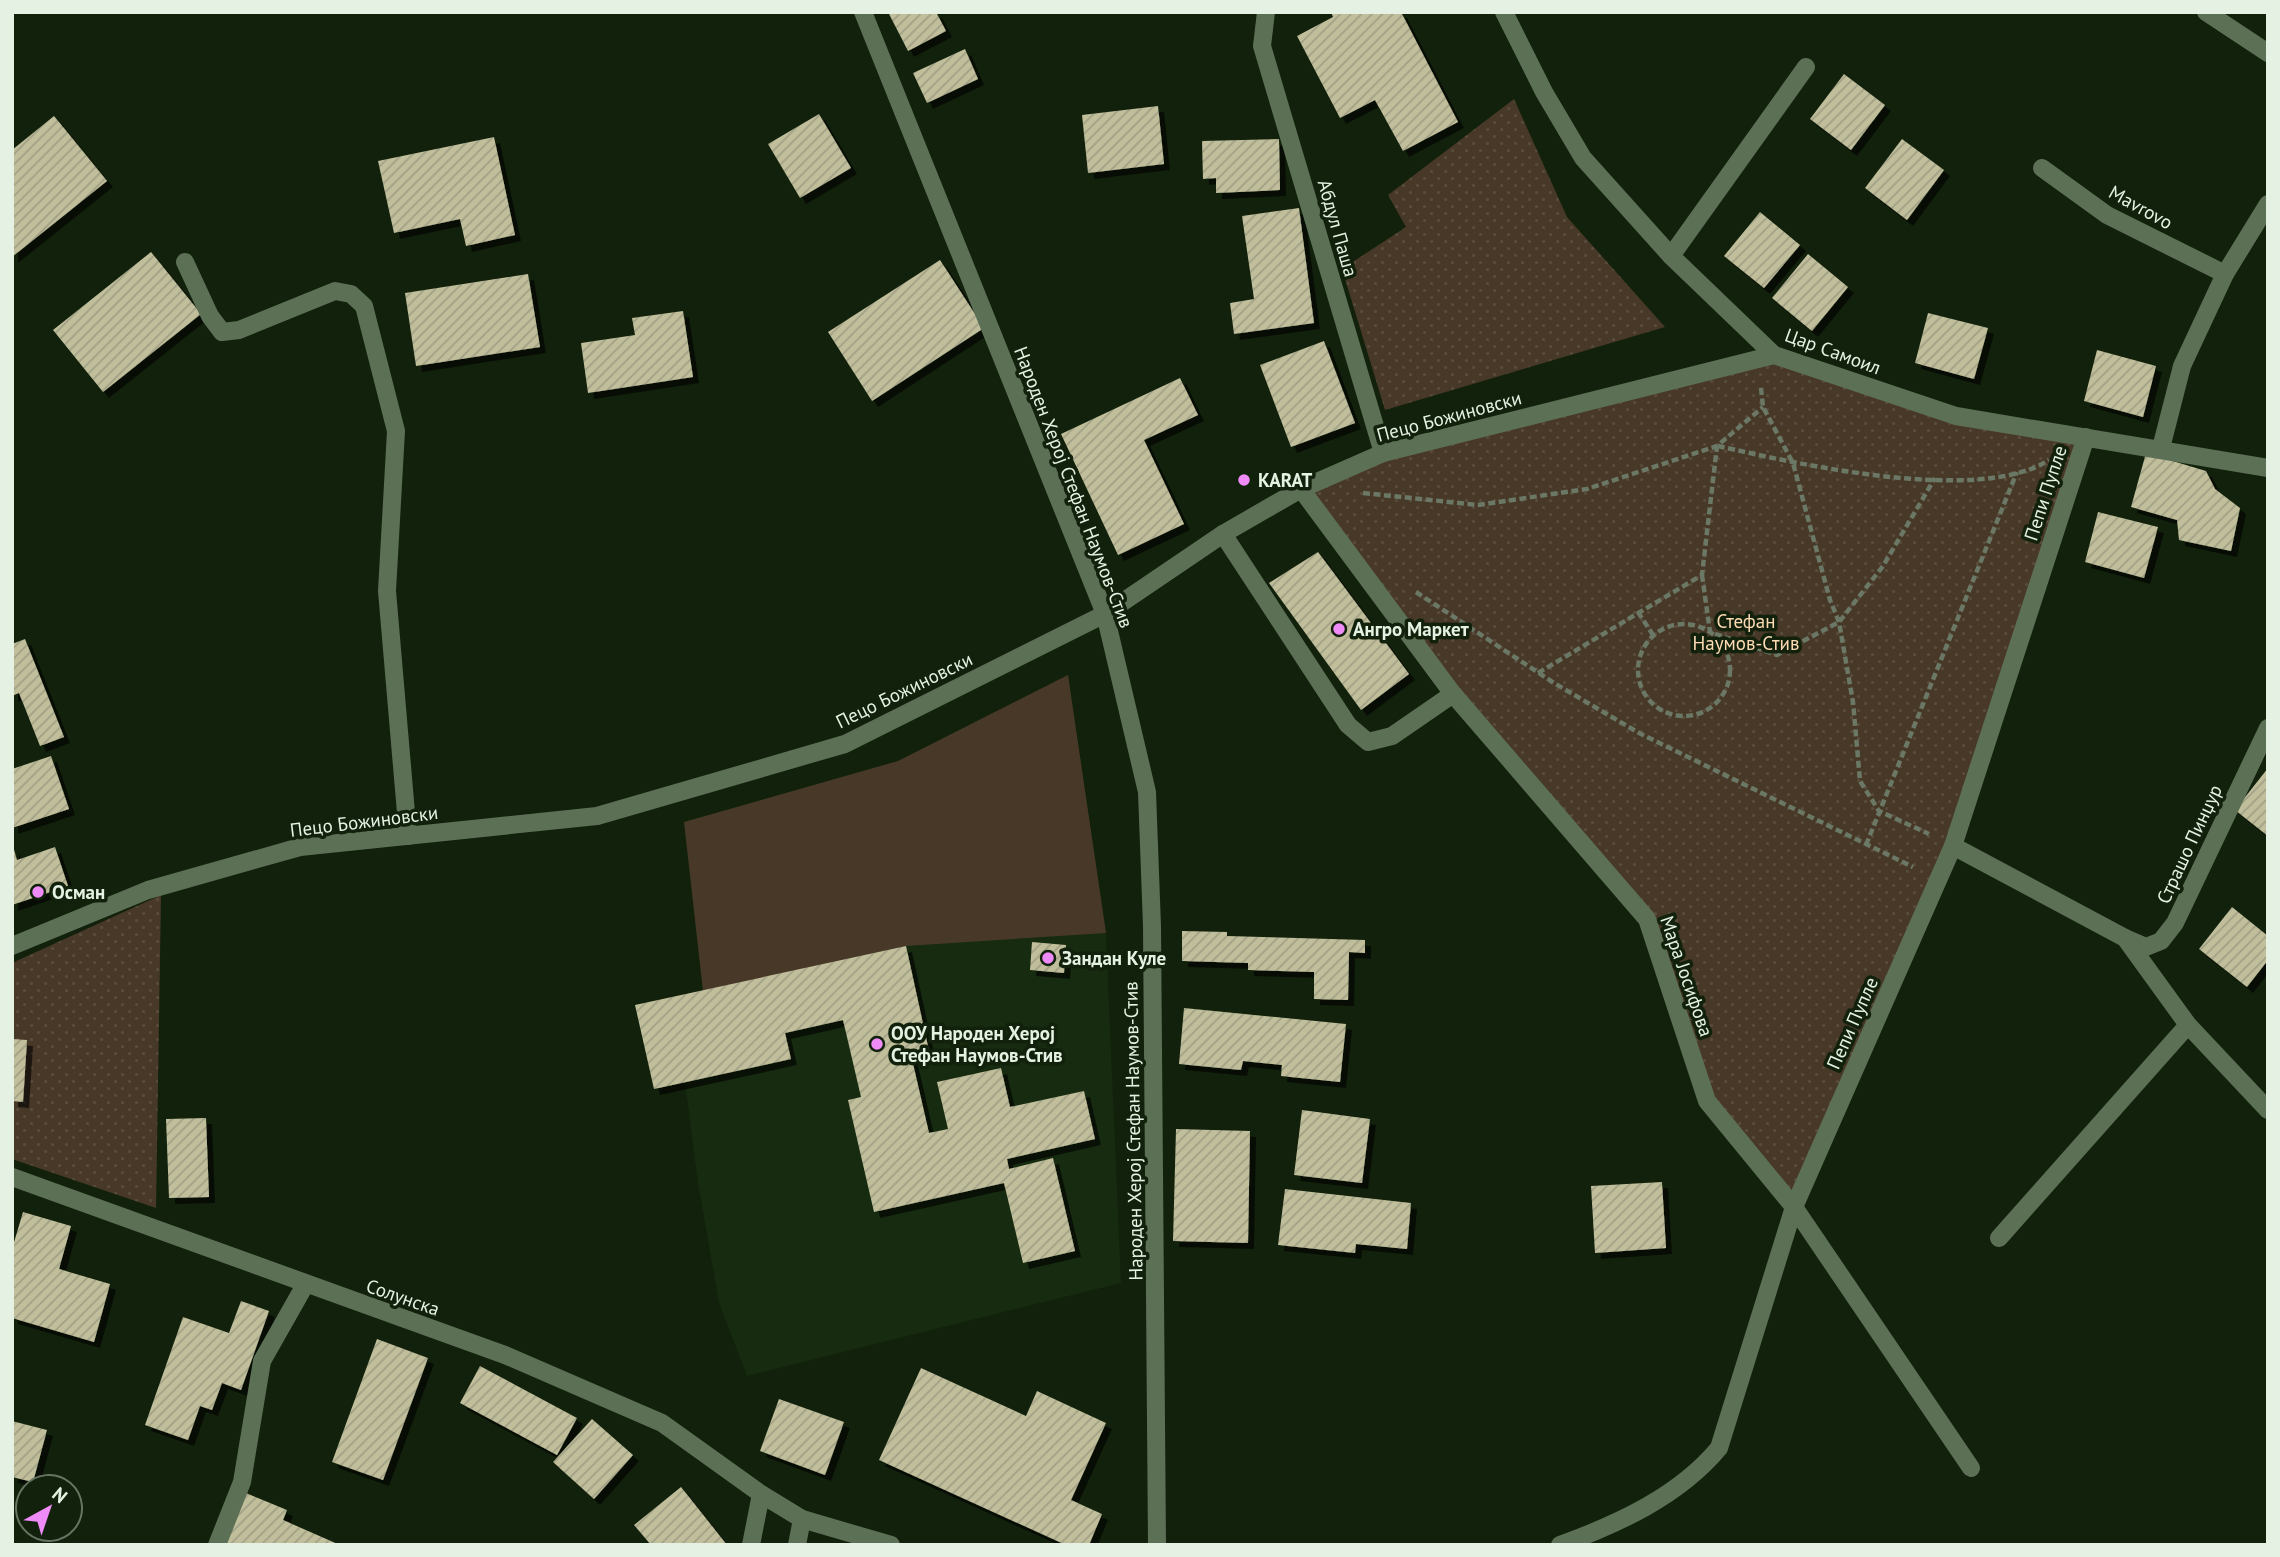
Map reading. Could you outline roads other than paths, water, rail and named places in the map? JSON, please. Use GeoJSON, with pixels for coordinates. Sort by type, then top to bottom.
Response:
{"type":"FeatureCollection","features":[{"type":"Feature","properties":{"kind":"street","name":"Народен Херој Стефан Наумов-Стив"},"geometry":{"type":"LineString","coordinates":[[863,12],[1105,614],[1147,792],[1152,926],[1157,1545]]}},
{"type":"Feature","properties":{"kind":"street","name":"Абдул Паша"},"geometry":{"type":"LineString","coordinates":[[1266,12],[1262,46],[1383,453]]}},
{"type":"Feature","properties":{"kind":"street","name":"Цар Самоил"},"geometry":{"type":"LineString","coordinates":[[1504,12],[1544,92],[1583,158],[1671,256],[1774,355],[1956,416],[2161,448],[2268,468]]}},
{"type":"Feature","properties":{"kind":"street"},"geometry":{"type":"LineString","coordinates":[[2206,12],[2268,53]]}},
{"type":"Feature","properties":{"kind":"street"},"geometry":{"type":"LineString","coordinates":[[1671,256],[1806,67]]}},
{"type":"Feature","properties":{"kind":"street","name":"Mavrovo"},"geometry":{"type":"LineString","coordinates":[[2042,168],[2107,215],[2225,274]]}},
{"type":"Feature","properties":{"kind":"street"},"geometry":{"type":"LineString","coordinates":[[2161,448],[2182,366],[2225,274],[2268,204]]}},
{"type":"Feature","properties":{"kind":"street"},"geometry":{"type":"LineString","coordinates":[[185,262],[210,316],[222,332],[239,330],[335,290],[351,294],[364,306],[396,431],[387,591],[408,836]]}},
{"type":"Feature","properties":{"kind":"street","name":"Пецо Божиновски"},"geometry":{"type":"LineString","coordinates":[[12,946],[148,890],[300,847],[597,816],[845,744],[1105,614],[1223,534],[1301,489],[1383,453],[1774,355]]}},
{"type":"Feature","properties":{"kind":"street","name":"Пепи Пупле"},"geometry":{"type":"LineString","coordinates":[[1560,1545],[1639,1510],[1674,1490],[1700,1471],[1719,1448],[1794,1208],[1953,846],[2086,436]]}},
{"type":"Feature","properties":{"kind":"street","name":"Мара Јосифова"},"geometry":{"type":"LineString","coordinates":[[1301,489],[1452,694],[1647,919],[1707,1101],[1794,1208],[1971,1468]]}},
{"type":"Feature","properties":{"kind":"street"},"geometry":{"type":"LineString","coordinates":[[1223,534],[1348,725],[1368,742],[1392,736],[1452,694]]}},
{"type":"Feature","properties":{"kind":"street","name":"Страшо Пинџур"},"geometry":{"type":"LineString","coordinates":[[1953,846],[2146,947],[2161,941],[2175,923],[2268,728]]}},
{"type":"Feature","properties":{"kind":"street","name":"Страшо Пинџур"},"geometry":{"type":"LineString","coordinates":[[2125,938],[2188,1025],[2268,1110]]}},
{"type":"Feature","properties":{"kind":"street"},"geometry":{"type":"LineString","coordinates":[[1999,1238],[2188,1025]]}},
{"type":"Feature","properties":{"kind":"street","name":"Солунска"},"geometry":{"type":"LineString","coordinates":[[12,1177],[505,1355],[662,1423],[761,1494],[802,1519],[891,1545]]}},
{"type":"Feature","properties":{"kind":"street"},"geometry":{"type":"LineString","coordinates":[[216,1545],[242,1482],[262,1361],[305,1285]]}},
{"type":"Feature","properties":{"kind":"street"},"geometry":{"type":"LineString","coordinates":[[751,1545],[761,1494]]}},
{"type":"Feature","properties":{"kind":"street"},"geometry":{"type":"LineString","coordinates":[[797,1545],[802,1519]]}},
{"type":"Feature","properties":{"kind":"place","name":"KARAT"},"geometry":{"type":"Point","coordinates":[1244,480]}},
{"type":"Feature","properties":{"kind":"place","name":"Ангро Маркет"},"geometry":{"type":"Point","coordinates":[1339,629]}},
{"type":"Feature","properties":{"kind":"place","name":"Осман"},"geometry":{"type":"Point","coordinates":[38,892]}},
{"type":"Feature","properties":{"kind":"place","name":"Зандан Куле"},"geometry":{"type":"Point","coordinates":[1048,958]}},
{"type":"Feature","properties":{"kind":"place","name":"ООУ Народен Херој Стефан Наумов-Стив"},"geometry":{"type":"Point","coordinates":[877,1044]}},
{"type":"Feature","properties":{"kind":"park label","name":"Стефан Наумов-Стив"},"geometry":{"type":"Point","coordinates":[1746,632]}}]}
